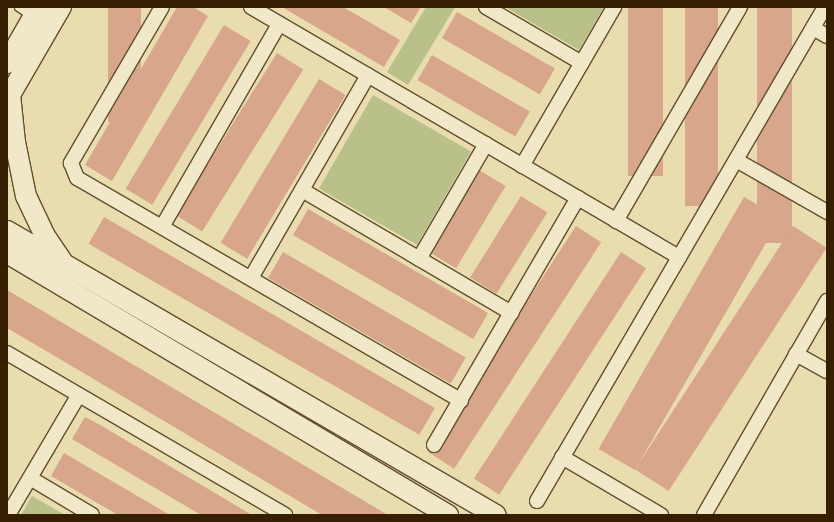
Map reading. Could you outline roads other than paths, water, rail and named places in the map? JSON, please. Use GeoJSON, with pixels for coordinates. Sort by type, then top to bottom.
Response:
{"type":"FeatureCollection","features":[{"type":"Feature","properties":{"kind":"main road"},"geometry":{"type":"LineString","coordinates":[[61,7],[9,97],[15,142],[26,196],[45,236],[67,267]]}},
{"type":"Feature","properties":{"kind":"main road"},"geometry":{"type":"LineString","coordinates":[[7,63],[30,11]]}},
{"type":"Feature","properties":{"kind":"main road"},"geometry":{"type":"LineString","coordinates":[[7,231],[496,515]]}},
{"type":"Feature","properties":{"kind":"main road"},"geometry":{"type":"LineString","coordinates":[[7,253],[16,267],[448,515]]}},
{"type":"Feature","properties":{"kind":"street"},"geometry":{"type":"LineString","coordinates":[[162,7],[72,163],[76,178],[461,401]]}},
{"type":"Feature","properties":{"kind":"street"},"geometry":{"type":"LineString","coordinates":[[251,7],[679,257]]}},
{"type":"Feature","properties":{"kind":"street"},"geometry":{"type":"LineString","coordinates":[[486,7],[582,63]]}},
{"type":"Feature","properties":{"kind":"street"},"geometry":{"type":"LineString","coordinates":[[522,166],[614,7]]}},
{"type":"Feature","properties":{"kind":"street"},"geometry":{"type":"LineString","coordinates":[[616,221],[740,7]]}},
{"type":"Feature","properties":{"kind":"street"},"geometry":{"type":"LineString","coordinates":[[537,501],[825,7]]}},
{"type":"Feature","properties":{"kind":"street"},"geometry":{"type":"LineString","coordinates":[[162,227],[279,24]]}},
{"type":"Feature","properties":{"kind":"street"},"geometry":{"type":"LineString","coordinates":[[813,28],[827,36]]}},
{"type":"Feature","properties":{"kind":"street"},"geometry":{"type":"LineString","coordinates":[[251,278],[368,76]]}},
{"type":"Feature","properties":{"kind":"street"},"geometry":{"type":"LineString","coordinates":[[420,259],[486,144]]}},
{"type":"Feature","properties":{"kind":"street"},"geometry":{"type":"LineString","coordinates":[[736,160],[827,212]]}},
{"type":"Feature","properties":{"kind":"street"},"geometry":{"type":"LineString","coordinates":[[302,190],[512,313]]}},
{"type":"Feature","properties":{"kind":"street"},"geometry":{"type":"LineString","coordinates":[[434,444],[461,401],[578,198]]}},
{"type":"Feature","properties":{"kind":"street"},"geometry":{"type":"LineString","coordinates":[[704,515],[827,301]]}},
{"type":"Feature","properties":{"kind":"street"},"geometry":{"type":"LineString","coordinates":[[7,353],[78,396],[285,515]]}},
{"type":"Feature","properties":{"kind":"street"},"geometry":{"type":"LineString","coordinates":[[796,354],[827,371]]}},
{"type":"Feature","properties":{"kind":"street"},"geometry":{"type":"LineString","coordinates":[[8,515],[78,396]]}},
{"type":"Feature","properties":{"kind":"street"},"geometry":{"type":"LineString","coordinates":[[562,457],[661,515]]}},
{"type":"Feature","properties":{"kind":"street"},"geometry":{"type":"LineString","coordinates":[[30,478],[92,515]]}}]}
